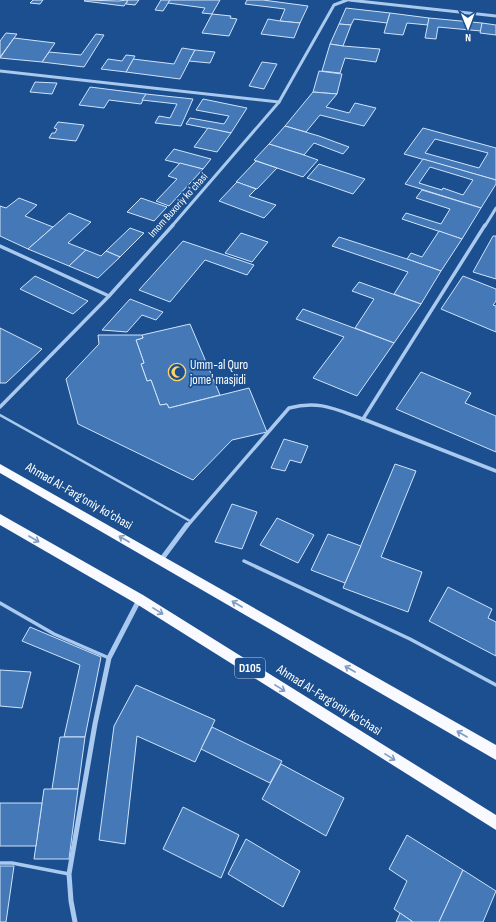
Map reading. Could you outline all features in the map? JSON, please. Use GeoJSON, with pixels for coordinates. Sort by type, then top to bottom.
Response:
{"type":"FeatureCollection","features":[{"type":"Feature","properties":{"kind":"highway","name":"Ahmad Al-Farg'oniy ko'chasi"},"geometry":{"type":"LineString","coordinates":[[0,468],[496,753]]}},
{"type":"Feature","properties":{"kind":"highway","name":"Ahmad Al-Farg'oniy ko'chasi"},"geometry":{"type":"LineString","coordinates":[[0,519],[139,599],[496,823]]}},
{"type":"Feature","properties":{"kind":"street"},"geometry":{"type":"LineString","coordinates":[[348,0],[496,16]]}},
{"type":"Feature","properties":{"kind":"street","name":"Imom Buxoriy koʻchasi"},"geometry":{"type":"LineString","coordinates":[[0,407],[109,296],[194,202],[279,102],[334,5],[348,0]]}},
{"type":"Feature","properties":{"kind":"street"},"geometry":{"type":"LineString","coordinates":[[0,71],[279,102]]}},
{"type":"Feature","properties":{"kind":"street"},"geometry":{"type":"LineString","coordinates":[[363,419],[496,208]]}},
{"type":"Feature","properties":{"kind":"street"},"geometry":{"type":"LineString","coordinates":[[0,246],[109,296]]}},
{"type":"Feature","properties":{"kind":"street"},"geometry":{"type":"LineString","coordinates":[[160,560],[190,521],[289,408],[304,404],[326,406],[496,471]]}},
{"type":"Feature","properties":{"kind":"street"},"geometry":{"type":"LineString","coordinates":[[75,922],[71,901],[69,874],[95,724],[109,658],[139,599]]}},
{"type":"Feature","properties":{"kind":"lane"},"geometry":{"type":"LineString","coordinates":[[0,415],[190,521]]}},
{"type":"Feature","properties":{"kind":"lane"},"geometry":{"type":"LineString","coordinates":[[244,561],[410,639],[496,685]]}},
{"type":"Feature","properties":{"kind":"lane"},"geometry":{"type":"LineString","coordinates":[[0,603],[54,634],[109,658]]}},
{"type":"Feature","properties":{"kind":"lane"},"geometry":{"type":"LineString","coordinates":[[0,863],[12,863],[69,874]]}},
{"type":"Feature","properties":{"kind":"building"},"geometry":{"type":"Polygon","coordinates":[[[33,0],[43,0],[40,4],[30,3],[33,0]]]}},
{"type":"Feature","properties":{"kind":"building"},"geometry":{"type":"Polygon","coordinates":[[[128,0],[124,6],[84,1],[128,0]]]}},
{"type":"Feature","properties":{"kind":"building"},"geometry":{"type":"Polygon","coordinates":[[[128,0],[139,0],[135,5],[126,4],[128,0]]]}},
{"type":"Feature","properties":{"kind":"building"},"geometry":{"type":"Polygon","coordinates":[[[161,0],[170,0],[163,11],[155,10],[161,0]]]}},
{"type":"Feature","properties":{"kind":"building"},"geometry":{"type":"Polygon","coordinates":[[[170,0],[220,0],[212,14],[202,13],[205,8],[168,3],[170,0]]]}},
{"type":"Feature","properties":{"kind":"building"},"geometry":{"type":"Polygon","coordinates":[[[247,0],[263,0],[308,6],[300,23],[280,21],[285,9],[245,4],[247,0]]]}},
{"type":"Feature","properties":{"kind":"building"},"geometry":{"type":"Polygon","coordinates":[[[346,8],[390,13],[387,23],[354,19],[351,25],[339,24],[346,8]]]}},
{"type":"Feature","properties":{"kind":"building"},"geometry":{"type":"Polygon","coordinates":[[[390,13],[429,18],[428,25],[407,23],[403,35],[384,33],[390,13]]]}},
{"type":"Feature","properties":{"kind":"building"},"geometry":{"type":"Polygon","coordinates":[[[212,14],[231,16],[230,18],[237,19],[229,36],[202,33],[212,14]]]}},
{"type":"Feature","properties":{"kind":"building"},"geometry":{"type":"Polygon","coordinates":[[[429,18],[482,23],[481,31],[438,27],[436,39],[425,38],[429,18]]]}},
{"type":"Feature","properties":{"kind":"building"},"geometry":{"type":"Polygon","coordinates":[[[268,19],[300,23],[294,38],[261,34],[268,19]]]}},
{"type":"Feature","properties":{"kind":"building"},"geometry":{"type":"Polygon","coordinates":[[[482,23],[496,25],[496,35],[480,33],[482,23]]]}},
{"type":"Feature","properties":{"kind":"building"},"geometry":{"type":"Polygon","coordinates":[[[339,24],[351,25],[343,46],[330,44],[339,24]]]}},
{"type":"Feature","properties":{"kind":"building"},"geometry":{"type":"Polygon","coordinates":[[[6,33],[17,34],[0,57],[0,41],[6,33]]]}},
{"type":"Feature","properties":{"kind":"building"},"geometry":{"type":"Polygon","coordinates":[[[96,34],[104,35],[84,67],[42,62],[49,52],[81,55],[96,34]]]}},
{"type":"Feature","properties":{"kind":"building"},"geometry":{"type":"Polygon","coordinates":[[[14,38],[55,43],[42,62],[0,58],[14,38]]]}},
{"type":"Feature","properties":{"kind":"building"},"geometry":{"type":"Polygon","coordinates":[[[330,44],[380,49],[376,62],[345,58],[340,73],[322,71],[330,44]]]}},
{"type":"Feature","properties":{"kind":"building"},"geometry":{"type":"Polygon","coordinates":[[[182,48],[195,50],[180,79],[126,72],[133,59],[174,64],[182,48]]]}},
{"type":"Feature","properties":{"kind":"building"},"geometry":{"type":"Polygon","coordinates":[[[195,50],[215,52],[210,63],[189,61],[195,50]]]}},
{"type":"Feature","properties":{"kind":"building"},"geometry":{"type":"Polygon","coordinates":[[[126,55],[135,56],[126,72],[101,69],[108,59],[122,61],[126,55]]]}},
{"type":"Feature","properties":{"kind":"building"},"geometry":{"type":"Polygon","coordinates":[[[262,62],[277,64],[264,89],[249,86],[262,62]]]}},
{"type":"Feature","properties":{"kind":"building"},"geometry":{"type":"Polygon","coordinates":[[[319,71],[342,74],[337,94],[313,92],[319,71]]]}},
{"type":"Feature","properties":{"kind":"building"},"geometry":{"type":"Polygon","coordinates":[[[35,82],[57,83],[52,94],[30,92],[35,82]]]}},
{"type":"Feature","properties":{"kind":"building"},"geometry":{"type":"Polygon","coordinates":[[[90,87],[146,94],[141,104],[109,100],[104,108],[79,105],[90,87]]]}},
{"type":"Feature","properties":{"kind":"building"},"geometry":{"type":"Polygon","coordinates":[[[313,92],[337,94],[326,107],[349,113],[355,103],[376,108],[364,126],[320,115],[306,132],[285,126],[313,92]]]}},
{"type":"Feature","properties":{"kind":"building"},"geometry":{"type":"Polygon","coordinates":[[[146,94],[193,99],[181,126],[155,123],[159,116],[170,118],[177,104],[142,100],[146,94]]]}},
{"type":"Feature","properties":{"kind":"building"},"geometry":{"type":"Polygon","coordinates":[[[203,99],[247,108],[231,133],[186,124],[190,118],[224,124],[229,116],[196,110],[203,99]]]}},
{"type":"Feature","properties":{"kind":"building"},"geometry":{"type":"Polygon","coordinates":[[[58,122],[84,125],[76,141],[49,138],[52,133],[55,133],[57,129],[54,128],[58,122]]]}},
{"type":"Feature","properties":{"kind":"building"},"geometry":{"type":"Polygon","coordinates":[[[285,126],[349,147],[343,154],[314,143],[304,155],[269,144],[285,126]]]}},
{"type":"Feature","properties":{"kind":"building"},"geometry":{"type":"Polygon","coordinates":[[[208,128],[231,133],[217,152],[194,147],[208,128]]]}},
{"type":"Feature","properties":{"kind":"building"},"geometry":{"type":"Polygon","coordinates":[[[423,128],[496,148],[496,180],[404,154],[423,128]],[[435,139],[425,153],[479,168],[488,153],[435,139]]]}},
{"type":"Feature","properties":{"kind":"building"},"geometry":{"type":"Polygon","coordinates":[[[269,144],[318,160],[303,177],[254,160],[269,144]]]}},
{"type":"Feature","properties":{"kind":"building"},"geometry":{"type":"Polygon","coordinates":[[[174,149],[211,159],[203,169],[165,160],[174,149]]]}},
{"type":"Feature","properties":{"kind":"building"},"geometry":{"type":"Polygon","coordinates":[[[423,159],[496,180],[496,184],[481,208],[405,184],[423,159]],[[430,167],[419,183],[442,190],[443,188],[463,195],[473,180],[430,167]]]}},
{"type":"Feature","properties":{"kind":"building"},"geometry":{"type":"Polygon","coordinates":[[[256,161],[277,168],[257,189],[236,182],[256,161]]]}},
{"type":"Feature","properties":{"kind":"building"},"geometry":{"type":"Polygon","coordinates":[[[180,163],[203,169],[169,206],[156,201],[177,179],[168,176],[180,163]]]}},
{"type":"Feature","properties":{"kind":"building"},"geometry":{"type":"Polygon","coordinates":[[[319,164],[365,179],[353,194],[307,178],[319,164]]]}},
{"type":"Feature","properties":{"kind":"building"},"geometry":{"type":"Polygon","coordinates":[[[237,182],[256,189],[249,196],[276,205],[264,218],[219,201],[237,182]]]}},
{"type":"Feature","properties":{"kind":"building"},"geometry":{"type":"Polygon","coordinates":[[[422,190],[481,208],[462,239],[402,219],[406,213],[441,224],[450,209],[416,198],[422,190]]]}},
{"type":"Feature","properties":{"kind":"building"},"geometry":{"type":"Polygon","coordinates":[[[19,198],[37,205],[25,216],[53,227],[28,249],[0,236],[0,206],[6,208],[19,198]]]}},
{"type":"Feature","properties":{"kind":"building"},"geometry":{"type":"Polygon","coordinates":[[[141,198],[167,207],[154,221],[127,212],[141,198]]]}},
{"type":"Feature","properties":{"kind":"building"},"geometry":{"type":"Polygon","coordinates":[[[69,213],[91,222],[68,243],[86,250],[69,266],[28,249],[69,213]]]}},
{"type":"Feature","properties":{"kind":"building"},"geometry":{"type":"Polygon","coordinates":[[[130,228],[144,233],[120,257],[106,251],[130,228]]]}},
{"type":"Feature","properties":{"kind":"building"},"geometry":{"type":"Polygon","coordinates":[[[439,231],[462,239],[441,271],[407,259],[411,253],[422,257],[439,231]]]}},
{"type":"Feature","properties":{"kind":"building"},"geometry":{"type":"Polygon","coordinates":[[[241,233],[268,242],[252,262],[225,253],[241,233]]]}},
{"type":"Feature","properties":{"kind":"building"},"geometry":{"type":"Polygon","coordinates":[[[493,236],[496,236],[496,279],[473,272],[493,236]]]}},
{"type":"Feature","properties":{"kind":"building"},"geometry":{"type":"Polygon","coordinates":[[[339,237],[441,271],[421,304],[394,294],[408,272],[332,246],[339,237]]]}},
{"type":"Feature","properties":{"kind":"building"},"geometry":{"type":"Polygon","coordinates":[[[183,241],[254,265],[247,275],[205,260],[170,302],[139,290],[183,241]]]}},
{"type":"Feature","properties":{"kind":"building"},"geometry":{"type":"Polygon","coordinates":[[[86,250],[101,256],[106,251],[120,257],[98,278],[69,266],[86,250]]]}},
{"type":"Feature","properties":{"kind":"building"},"geometry":{"type":"Polygon","coordinates":[[[35,276],[88,301],[73,314],[20,289],[35,276]]]}},
{"type":"Feature","properties":{"kind":"building"},"geometry":{"type":"Polygon","coordinates":[[[463,276],[496,289],[496,301],[493,305],[496,306],[496,332],[441,309],[463,276]]]}},
{"type":"Feature","properties":{"kind":"building"},"geometry":{"type":"Polygon","coordinates":[[[359,282],[421,304],[394,343],[355,328],[374,299],[352,291],[359,282]]]}},
{"type":"Feature","properties":{"kind":"building"},"geometry":{"type":"Polygon","coordinates":[[[130,299],[163,312],[156,320],[142,315],[127,332],[102,330],[130,299]]]}},
{"type":"Feature","properties":{"kind":"building"},"geometry":{"type":"Polygon","coordinates":[[[303,309],[394,343],[357,396],[313,378],[344,337],[296,319],[303,309]]]}},
{"type":"Feature","properties":{"kind":"building","name":"Umm-al Quro jome' masjidi"},"geometry":{"type":"Polygon","coordinates":[[[190,324],[220,395],[169,408],[167,404],[160,405],[151,380],[147,381],[141,364],[144,363],[136,340],[143,338],[142,335],[190,324]]]}},
{"type":"Feature","properties":{"kind":"building"},"geometry":{"type":"Polygon","coordinates":[[[0,328],[42,349],[6,383],[0,383],[0,328]]]}},
{"type":"Feature","properties":{"kind":"building"},"geometry":{"type":"Polygon","coordinates":[[[98,335],[142,335],[143,338],[136,340],[144,363],[141,364],[147,381],[151,380],[160,405],[167,404],[169,408],[249,388],[267,432],[232,440],[193,480],[78,424],[66,379],[99,344],[98,335]]]}},
{"type":"Feature","properties":{"kind":"building"},"geometry":{"type":"Polygon","coordinates":[[[421,372],[471,393],[465,403],[496,416],[496,452],[396,409],[421,372]]]}},
{"type":"Feature","properties":{"kind":"building"},"geometry":{"type":"Polygon","coordinates":[[[284,439],[308,446],[301,463],[290,460],[285,471],[271,468],[284,439]]]}},
{"type":"Feature","properties":{"kind":"building"},"geometry":{"type":"Polygon","coordinates":[[[395,464],[416,471],[381,557],[422,572],[408,612],[343,588],[395,464]]]}},
{"type":"Feature","properties":{"kind":"building"},"geometry":{"type":"Polygon","coordinates":[[[232,504],[257,512],[242,549],[215,542],[232,504]]]}},
{"type":"Feature","properties":{"kind":"building"},"geometry":{"type":"Polygon","coordinates":[[[277,518],[314,535],[298,563],[260,545],[277,518]]]}},
{"type":"Feature","properties":{"kind":"building"},"geometry":{"type":"Polygon","coordinates":[[[328,534],[361,546],[345,583],[311,570],[328,534]]]}},
{"type":"Feature","properties":{"kind":"building"},"geometry":{"type":"Polygon","coordinates":[[[448,587],[492,609],[488,618],[496,622],[496,656],[429,621],[448,587]]]}},
{"type":"Feature","properties":{"kind":"building"},"geometry":{"type":"Polygon","coordinates":[[[30,627],[101,657],[85,737],[64,737],[80,665],[22,641],[30,627]]]}},
{"type":"Feature","properties":{"kind":"building"},"geometry":{"type":"Polygon","coordinates":[[[0,670],[31,672],[22,708],[0,706],[0,670]]]}},
{"type":"Feature","properties":{"kind":"building"},"geometry":{"type":"Polygon","coordinates":[[[136,685],[215,720],[195,762],[137,736],[125,844],[99,840],[114,726],[136,685]]]}},
{"type":"Feature","properties":{"kind":"building"},"geometry":{"type":"Polygon","coordinates":[[[212,727],[282,761],[270,783],[201,749],[212,727]]]}},
{"type":"Feature","properties":{"kind":"building"},"geometry":{"type":"Polygon","coordinates":[[[60,737],[85,737],[78,789],[52,789],[60,737]]]}},
{"type":"Feature","properties":{"kind":"building"},"geometry":{"type":"Polygon","coordinates":[[[281,764],[344,798],[326,836],[262,799],[281,764]]]}},
{"type":"Feature","properties":{"kind":"building"},"geometry":{"type":"Polygon","coordinates":[[[44,789],[78,789],[69,859],[34,859],[44,789]]]}},
{"type":"Feature","properties":{"kind":"building"},"geometry":{"type":"Polygon","coordinates":[[[0,803],[42,803],[36,846],[0,846],[0,803]]]}},
{"type":"Feature","properties":{"kind":"building"},"geometry":{"type":"Polygon","coordinates":[[[183,807],[239,835],[221,878],[163,849],[183,807]]]}},
{"type":"Feature","properties":{"kind":"building"},"geometry":{"type":"Polygon","coordinates":[[[407,835],[463,870],[439,922],[413,922],[394,909],[407,881],[389,869],[407,835]]]}},
{"type":"Feature","properties":{"kind":"building"},"geometry":{"type":"Polygon","coordinates":[[[246,839],[300,871],[283,907],[228,874],[246,839]]]}},
{"type":"Feature","properties":{"kind":"building"},"geometry":{"type":"Polygon","coordinates":[[[0,866],[14,866],[6,922],[0,922],[0,866]]]}},
{"type":"Feature","properties":{"kind":"building"},"geometry":{"type":"Polygon","coordinates":[[[463,870],[496,891],[483,922],[439,922],[463,870]]]}},
{"type":"Feature","properties":{"kind":"building"},"geometry":{"type":"Polygon","coordinates":[[[400,913],[413,922],[396,922],[400,913]]]}},
{"type":"Feature","properties":{"kind":"place","name":"Umm-al Quro jome' masjidi"},"geometry":{"type":"Point","coordinates":[177,372]}}]}
